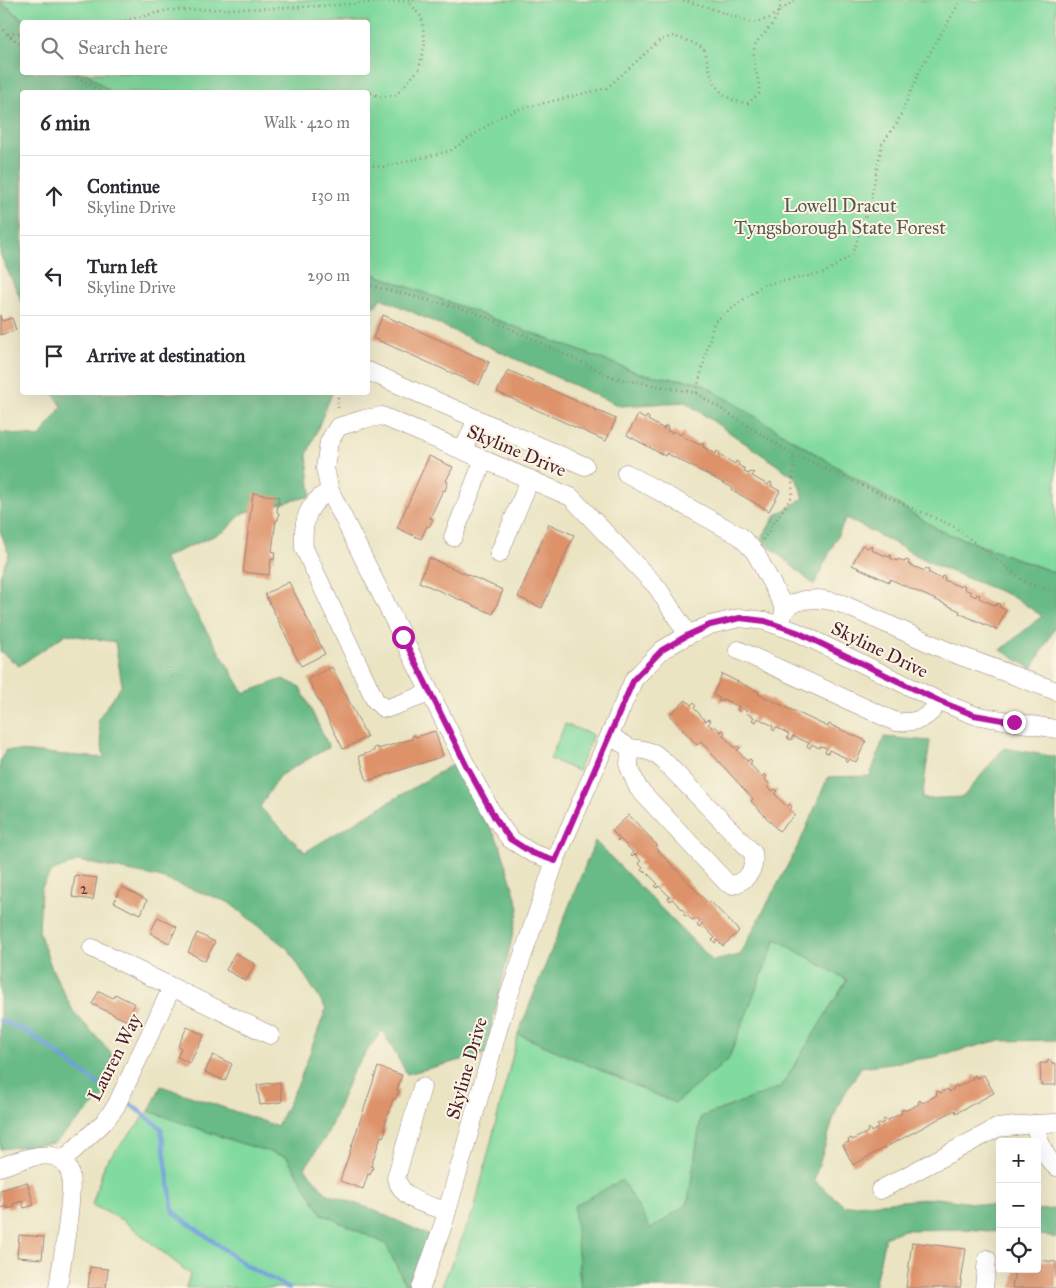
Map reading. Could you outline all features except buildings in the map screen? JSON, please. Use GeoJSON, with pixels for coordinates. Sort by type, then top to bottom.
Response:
{"type":"FeatureCollection","features":[{"type":"Feature","properties":{"kind":"street"},"geometry":{"type":"LineString","coordinates":[[370,372],[585,466]]}},
{"type":"Feature","properties":{"kind":"street","name":"Skyline Drive"},"geometry":{"type":"LineString","coordinates":[[555,861],[532,853],[510,839],[495,818],[467,767],[330,490],[325,468],[328,442],[338,427],[382,416],[571,497],[657,587],[688,635]]}},
{"type":"Feature","properties":{"kind":"street"},"geometry":{"type":"LineString","coordinates":[[463,450],[477,419]]}},
{"type":"Feature","properties":{"kind":"street"},"geometry":{"type":"LineString","coordinates":[[453,537],[484,459]]}},
{"type":"Feature","properties":{"kind":"street"},"geometry":{"type":"LineString","coordinates":[[626,473],[740,536],[755,552],[782,618]]}},
{"type":"Feature","properties":{"kind":"street"},"geometry":{"type":"LineString","coordinates":[[499,554],[530,479]]}},
{"type":"Feature","properties":{"kind":"street"},"geometry":{"type":"LineString","coordinates":[[330,490],[318,497],[310,506],[305,521],[304,548],[375,700],[383,708],[388,708],[430,693]]}},
{"type":"Feature","properties":{"kind":"street"},"geometry":{"type":"LineString","coordinates":[[782,618],[792,604],[803,600],[819,599],[840,603],[950,652],[1056,691]]}},
{"type":"Feature","properties":{"kind":"street","name":"Skyline Drive"},"geometry":{"type":"LineString","coordinates":[[422,1288],[447,1211],[501,1019],[555,861],[634,679],[662,650],[710,625],[740,618],[765,621],[782,618],[797,632],[939,701],[974,715],[1056,729]]}},
{"type":"Feature","properties":{"kind":"street"},"geometry":{"type":"LineString","coordinates":[[738,650],[896,722],[914,721],[930,714],[939,701]]}},
{"type":"Feature","properties":{"kind":"street"},"geometry":{"type":"LineString","coordinates":[[610,736],[630,748],[644,750],[664,761],[753,853],[755,861],[753,867],[741,883],[733,885],[727,882],[638,788],[629,767],[630,748]]}},
{"type":"Feature","properties":{"kind":"street"},"geometry":{"type":"LineString","coordinates":[[92,948],[270,1035]]}},
{"type":"Feature","properties":{"kind":"street","name":"Lauren Way"},"geometry":{"type":"LineString","coordinates":[[62,1161],[104,1122],[116,1106],[172,987]]}},
{"type":"Feature","properties":{"kind":"street"},"geometry":{"type":"LineString","coordinates":[[422,1087],[396,1178],[398,1185],[404,1193],[412,1199],[447,1211]]}},
{"type":"Feature","properties":{"kind":"street"},"geometry":{"type":"LineString","coordinates":[[880,1190],[997,1128],[1056,1123]]}},
{"type":"Feature","properties":{"kind":"street"},"geometry":{"type":"LineString","coordinates":[[1034,1124],[1050,1162],[1056,1167]]}},
{"type":"Feature","properties":{"kind":"street"},"geometry":{"type":"LineString","coordinates":[[0,1167],[38,1156],[53,1156],[62,1161],[69,1170],[71,1190],[58,1288]]}},
{"type":"Feature","properties":{"kind":"street"},"geometry":{"type":"LineString","coordinates":[[984,1288],[987,1259]]}},
{"type":"Feature","properties":{"kind":"path"},"geometry":{"type":"LineString","coordinates":[[128,20],[168,10],[285,8],[415,0]]}},
{"type":"Feature","properties":{"kind":"path"},"geometry":{"type":"LineString","coordinates":[[683,0],[753,23],[770,18],[795,0]]}},
{"type":"Feature","properties":{"kind":"path"},"geometry":{"type":"LineString","coordinates":[[370,164],[383,167],[450,151],[500,117],[515,110],[607,88],[660,40],[674,36],[694,43],[704,49],[713,81],[723,95],[734,102],[748,103],[759,94],[760,88],[754,62],[756,42],[773,24],[780,11],[781,0]]}},
{"type":"Feature","properties":{"kind":"path"},"geometry":{"type":"LineString","coordinates":[[696,393],[714,322],[763,285],[824,272],[852,255],[870,203],[882,144],[896,122],[921,68],[961,0]]}},
{"type":"Feature","properties":{"kind":"path"},"geometry":{"type":"LineString","coordinates":[[370,93],[380,97],[396,95],[419,69],[425,44],[422,18],[408,1]]}},
{"type":"Feature","properties":{"kind":"path"},"geometry":{"type":"LineString","coordinates":[[0,26],[20,44]]}},
{"type":"Feature","properties":{"kind":"path"},"geometry":{"type":"LineString","coordinates":[[7,34],[20,33]]}},
{"type":"Feature","properties":{"kind":"path"},"geometry":{"type":"LineString","coordinates":[[73,75],[98,90]]}},
{"type":"Feature","properties":{"kind":"path"},"geometry":{"type":"LineString","coordinates":[[370,286],[475,312],[615,378],[696,393],[794,455],[953,526],[1025,582],[1056,593]]}},
{"type":"Feature","properties":{"kind":"path"},"geometry":{"type":"LineString","coordinates":[[755,552],[792,496],[794,455]]}},
{"type":"Feature","properties":{"kind":"green space","name":"Lowell Dracut Tyngsborough State Forest"},"geometry":{"type":"Polygon","coordinates":[[[0,0],[1056,0],[1056,573],[941,531],[699,382],[642,374],[370,273],[370,90],[108,90],[90,75],[370,75],[370,20],[24,20],[0,0]]]}},
{"type":"Feature","properties":{"kind":"green space"},"geometry":{"type":"Polygon","coordinates":[[[0,2],[23,20],[20,20],[20,75],[90,75],[108,90],[20,90],[20,298],[0,254],[0,2]]]}},
{"type":"Feature","properties":{"kind":"green space"},"geometry":{"type":"Polygon","coordinates":[[[370,273],[642,374],[699,382],[941,531],[1056,573],[1056,626],[1032,669],[1001,650],[1042,616],[1014,597],[937,566],[846,518],[814,585],[761,539],[776,515],[804,498],[796,478],[685,402],[620,406],[381,298],[370,313],[370,273]]]}},
{"type":"Feature","properties":{"kind":"green space"},"geometry":{"type":"Polygon","coordinates":[[[54,395],[331,395],[307,455],[311,496],[243,513],[225,531],[163,558],[244,693],[283,679],[300,687],[329,747],[279,776],[260,807],[305,852],[455,763],[500,845],[519,908],[485,1054],[407,1074],[382,1030],[353,1071],[327,1135],[305,1168],[326,1193],[371,1209],[433,1237],[413,1288],[407,1288],[386,1244],[322,1214],[287,1157],[233,1141],[149,1111],[161,1086],[277,1126],[299,1082],[326,1009],[288,949],[228,902],[158,877],[79,861],[51,872],[41,889],[39,932],[52,969],[73,1011],[112,1054],[105,1095],[54,1143],[0,1149],[0,762],[6,750],[104,758],[98,719],[122,685],[115,642],[66,634],[19,666],[0,651],[0,575],[9,554],[0,531],[0,432],[40,437],[62,406],[54,395]]]}},
{"type":"Feature","properties":{"kind":"green space"},"geometry":{"type":"Polygon","coordinates":[[[565,724],[593,735],[578,771],[550,759],[565,724]]]}},
{"type":"Feature","properties":{"kind":"green space"},"geometry":{"type":"Polygon","coordinates":[[[884,737],[930,741],[922,799],[963,797],[1004,748],[1056,757],[1056,1040],[996,1041],[935,1057],[861,1067],[838,1105],[814,1180],[844,1206],[937,1198],[996,1206],[996,1232],[968,1229],[903,1230],[885,1237],[874,1288],[581,1288],[574,1206],[622,1180],[651,1229],[688,1203],[701,1117],[781,1087],[847,980],[776,939],[728,1060],[675,1103],[518,1034],[595,841],[713,961],[740,955],[801,840],[828,777],[870,776],[884,737]]]}},
{"type":"Feature","properties":{"kind":"green space"},"geometry":{"type":"Polygon","coordinates":[[[776,939],[847,980],[781,1087],[701,1117],[688,1203],[651,1230],[578,1266],[581,1288],[441,1288],[474,1210],[518,1034],[675,1103],[728,1060],[776,939]]]}},
{"type":"Feature","properties":{"kind":"green space"},"geometry":{"type":"Polygon","coordinates":[[[149,1111],[287,1157],[322,1214],[386,1244],[407,1288],[186,1288],[190,1274],[124,1221],[92,1205],[105,1163],[149,1111]]]}},
{"type":"Feature","properties":{"kind":"green space"},"geometry":{"type":"Polygon","coordinates":[[[1056,1209],[1056,1239],[1041,1235],[1041,1210],[1056,1209]]]}},
{"type":"Feature","properties":{"kind":"waterway"},"geometry":{"type":"LineString","coordinates":[[0,1020],[28,1032],[102,1087]]}},
{"type":"Feature","properties":{"kind":"waterway"},"geometry":{"type":"LineString","coordinates":[[129,1103],[161,1128],[173,1212],[247,1266],[289,1288]]}},
{"type":"Feature","properties":{"kind":"route"},"geometry":{"type":"LineString","coordinates":[[403,637],[467,767],[495,818],[510,839],[532,853],[555,861],[634,679],[662,650],[710,625],[740,618],[765,621],[797,632],[939,701],[974,715],[1014,722]]}}]}
